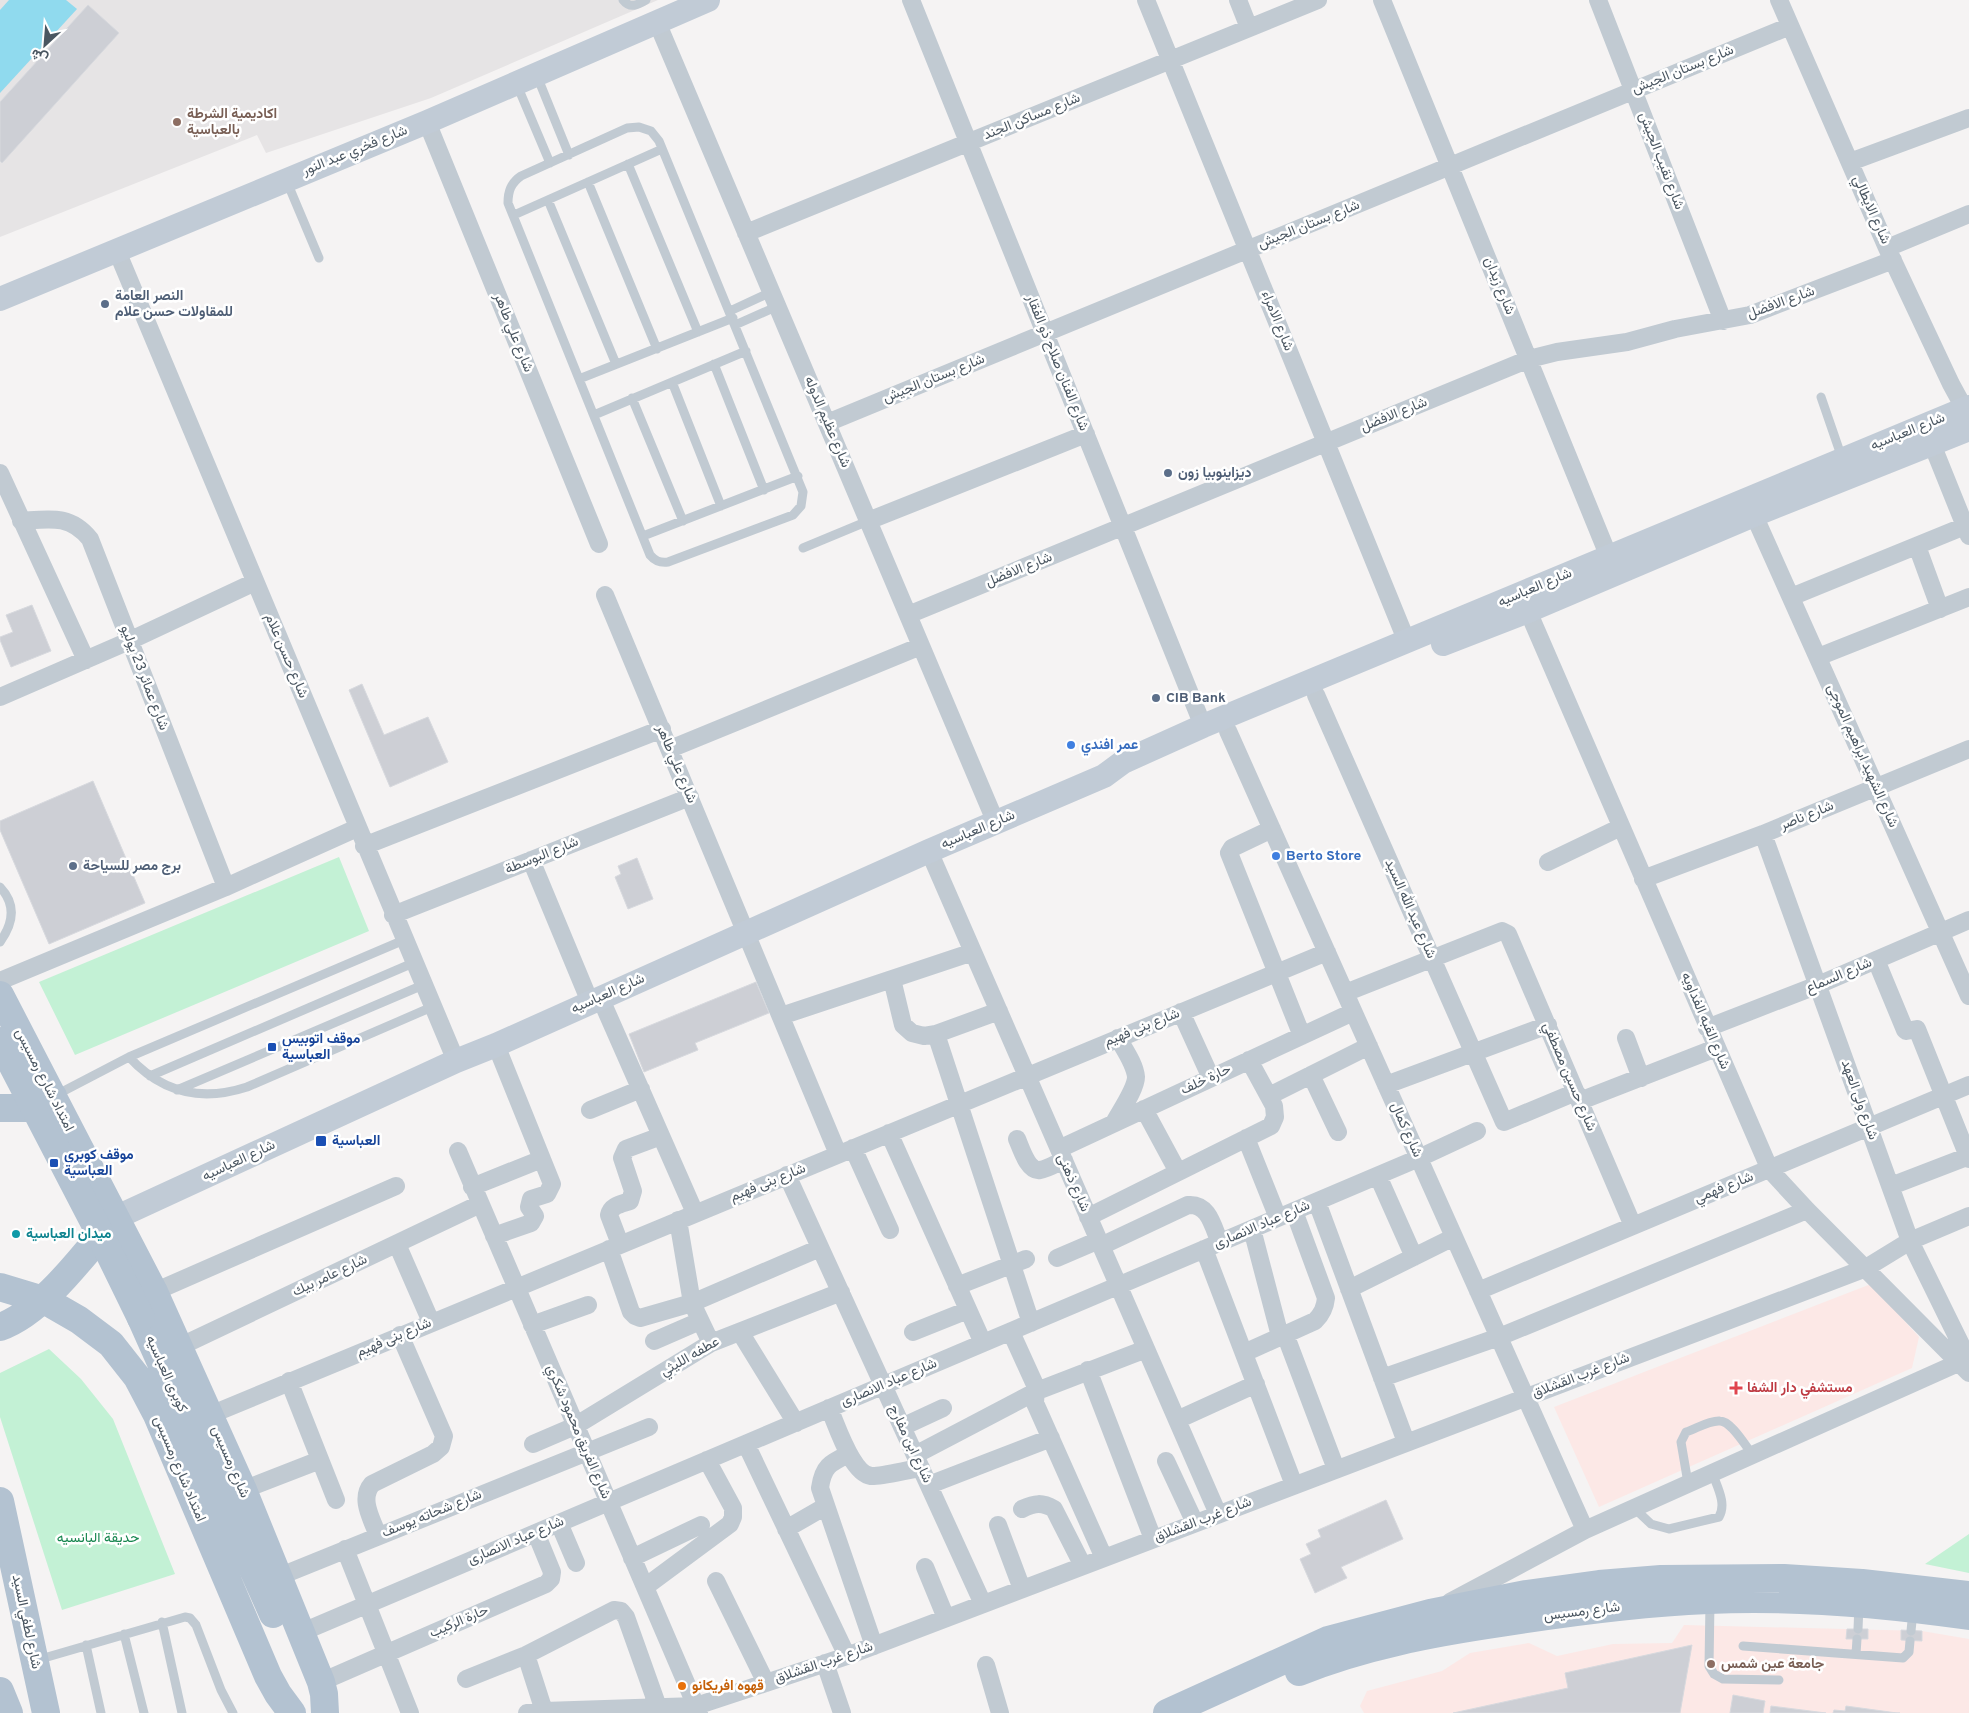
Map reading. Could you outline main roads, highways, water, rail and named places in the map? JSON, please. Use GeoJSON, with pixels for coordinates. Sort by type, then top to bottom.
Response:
{"type":"FeatureCollection","features":[{"type":"Feature","properties":{"kind":"main road","name":"شارع فخري عبد النور"},"geometry":{"type":"LineString","coordinates":[[0,298],[427,122],[708,0]]}},
{"type":"Feature","properties":{"kind":"main road","name":"شارع العباسيه"},"geometry":{"type":"LineString","coordinates":[[1104,776],[1123,762],[1203,726],[1407,642],[1612,565],[1754,515],[1932,444],[1968,415]]}},
{"type":"Feature","properties":{"kind":"main road","name":"شارع العباسيه"},"geometry":{"type":"LineString","coordinates":[[115,1218],[456,1061],[496,1045],[929,851],[1104,776],[1126,772],[1528,611],[1612,565],[1842,459],[1968,415]]}},
{"type":"Feature","properties":{"kind":"main road","name":"امتداد شارع رمسيس"},"geometry":{"type":"LineString","coordinates":[[0,995],[115,1218]]}},
{"type":"Feature","properties":{"kind":"main road","name":"كوبرى العباسيه"},"geometry":{"type":"LineString","coordinates":[[0,1041],[96,1226],[141,1318],[318,1713]]}},
{"type":"Feature","properties":{"kind":"main road"},"geometry":{"type":"LineString","coordinates":[[0,1108],[29,1108],[53,1096]]}},
{"type":"Feature","properties":{"kind":"main road"},"geometry":{"type":"LineString","coordinates":[[0,1327],[27,1313],[43,1300],[115,1218]]}},
{"type":"Feature","properties":{"kind":"main road","name":"شارع رمسيس"},"geometry":{"type":"LineString","coordinates":[[115,1218],[154,1292],[242,1490],[321,1682],[325,1713]]}},
{"type":"Feature","properties":{"kind":"main road","name":"امتداد شارع رمسيس"},"geometry":{"type":"LineString","coordinates":[[0,1287],[43,1300],[79,1320],[111,1344],[137,1377],[157,1415],[268,1676],[292,1713]]}},
{"type":"Feature","properties":{"kind":"main road","name":"شارع لطفي السيد"},"geometry":{"type":"LineString","coordinates":[[0,1500],[46,1713]]}},
{"type":"Feature","properties":{"kind":"main road","name":"شارع رمسيس"},"geometry":{"type":"LineString","coordinates":[[1166,1713],[1328,1640],[1430,1613],[1526,1594],[1599,1584],[1661,1579],[1784,1578],[1862,1583],[1969,1595]]}},
{"type":"Feature","properties":{"kind":"main road"},"geometry":{"type":"LineString","coordinates":[[0,1586],[32,1651]]}},
{"type":"Feature","properties":{"kind":"main road","name":"شارع رمسيس"},"geometry":{"type":"LineString","coordinates":[[1210,1713],[1331,1659],[1437,1633],[1604,1609],[1710,1600],[1785,1600],[1858,1617],[1912,1620],[1969,1616]]}},
{"type":"Feature","properties":{"kind":"main road"},"geometry":{"type":"LineString","coordinates":[[0,1691],[9,1713]]}},
{"type":"Feature","properties":{"kind":"water"},"geometry":{"type":"Polygon","coordinates":[[[9,0],[66,0],[77,9],[0,93],[0,10],[9,0]]]}},
{"type":"Feature","properties":{"kind":"place","name":"اكاديمية الشرطة بالعباسية"},"geometry":{"type":"Point","coordinates":[177,122]}},
{"type":"Feature","properties":{"kind":"place","name":"النصر العامة للمقاولات حسن علام"},"geometry":{"type":"Point","coordinates":[105,304]}},
{"type":"Feature","properties":{"kind":"place","name":"ديزاينوبيا زون"},"geometry":{"type":"Point","coordinates":[1168,473]}},
{"type":"Feature","properties":{"kind":"place","name":"CIB Bank"},"geometry":{"type":"Point","coordinates":[1156,698]}},
{"type":"Feature","properties":{"kind":"place","name":"عمر افندي"},"geometry":{"type":"Point","coordinates":[1071,745]}},
{"type":"Feature","properties":{"kind":"place","name":"Berto Store"},"geometry":{"type":"Point","coordinates":[1276,856]}},
{"type":"Feature","properties":{"kind":"place","name":"برج مصر للسياحة"},"geometry":{"type":"Point","coordinates":[73,866]}},
{"type":"Feature","properties":{"kind":"place","name":"موقف اتوبيس العباسية"},"geometry":{"type":"Point","coordinates":[272,1047]}},
{"type":"Feature","properties":{"kind":"place","name":"العباسية"},"geometry":{"type":"Point","coordinates":[321,1141]}},
{"type":"Feature","properties":{"kind":"place","name":"موقف كوبري العباسية"},"geometry":{"type":"Point","coordinates":[54,1163]}},
{"type":"Feature","properties":{"kind":"place","name":"ميدان العباسية"},"geometry":{"type":"Point","coordinates":[16,1234]}},
{"type":"Feature","properties":{"kind":"place","name":"مستشفي دار الشفا"},"geometry":{"type":"Point","coordinates":[1736,1388]}},
{"type":"Feature","properties":{"kind":"place","name":"جامعة عين شمس"},"geometry":{"type":"Point","coordinates":[1711,1664]}},
{"type":"Feature","properties":{"kind":"place","name":"قهوه افريكانو"},"geometry":{"type":"Point","coordinates":[682,1686]}},
{"type":"Feature","properties":{"kind":"park label","name":"حديقة البانسيه"},"geometry":{"type":"Point","coordinates":[98,1538]}}]}
